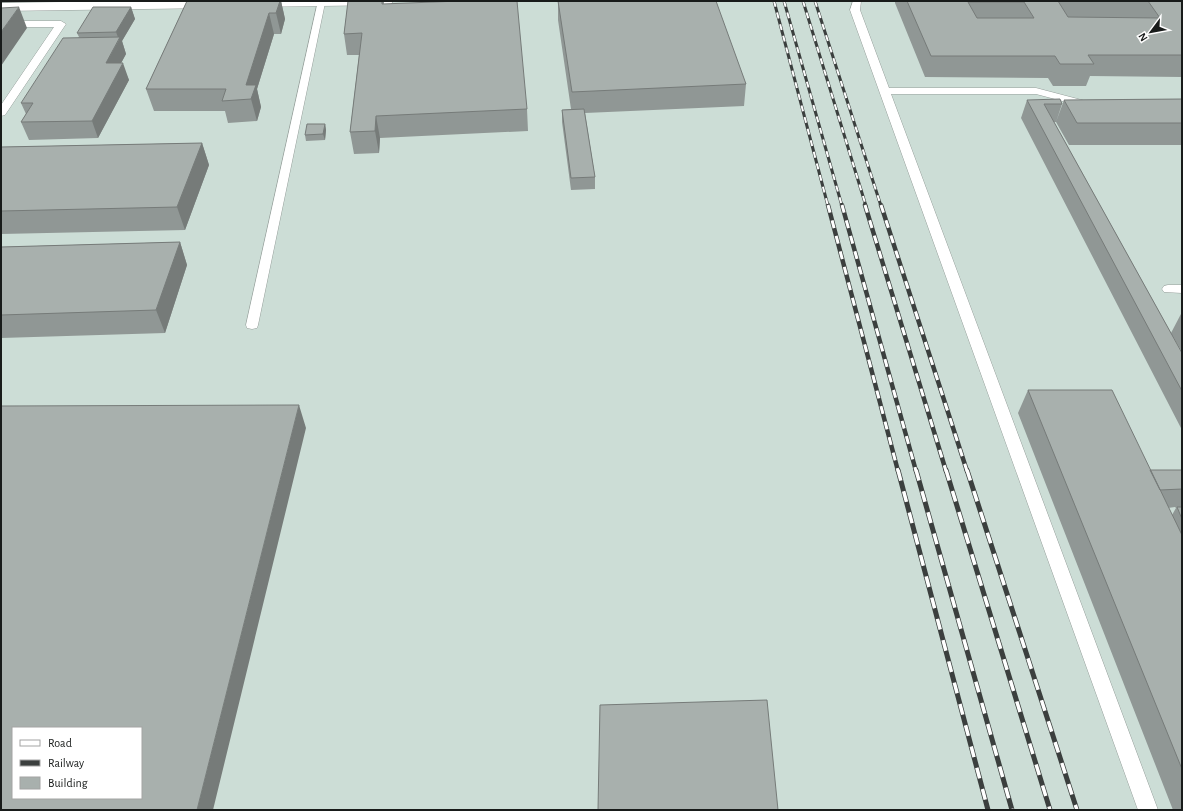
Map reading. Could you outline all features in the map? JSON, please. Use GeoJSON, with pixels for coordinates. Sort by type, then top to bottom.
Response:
{"type":"FeatureCollection","features":[{"type":"Feature","properties":{"kind":"street"},"geometry":{"type":"LineString","coordinates":[[241,3],[386,1]]}},
{"type":"Feature","properties":{"kind":"street"},"geometry":{"type":"LineString","coordinates":[[1,7],[225,3]]}},
{"type":"Feature","properties":{"kind":"lane"},"geometry":{"type":"LineString","coordinates":[[857,1],[855,10],[1148,810]]}},
{"type":"Feature","properties":{"kind":"lane"},"geometry":{"type":"LineString","coordinates":[[252,324],[320,3]]}},
{"type":"Feature","properties":{"kind":"lane"},"geometry":{"type":"LineString","coordinates":[[1,24],[61,24],[1,113]]}},
{"type":"Feature","properties":{"kind":"lane"},"geometry":{"type":"LineString","coordinates":[[885,91],[1036,91],[1092,106],[1100,106]]}},
{"type":"Feature","properties":{"kind":"lane"},"geometry":{"type":"LineString","coordinates":[[1168,289],[1182,289]]}},
{"type":"Feature","properties":{"kind":"shaded area"},"geometry":{"type":"Polygon","coordinates":[[[1,1],[1182,1],[1182,810],[1,810],[1,1]]]}},
{"type":"Feature","properties":{"kind":"building"},"geometry":{"type":"Polygon","coordinates":[[[187,1],[280,1],[276,13],[269,13],[246,85],[256,85],[251,99],[222,101],[226,89],[146,89],[187,1]]]}},
{"type":"Feature","properties":{"kind":"building"},"geometry":{"type":"Polygon","coordinates":[[[348,1],[382,1],[382,4],[460,1],[517,1],[527,109],[376,116],[375,131],[350,132],[362,33],[344,34],[348,1]]]}},
{"type":"Feature","properties":{"kind":"building"},"geometry":{"type":"Polygon","coordinates":[[[558,1],[716,1],[746,84],[572,92],[558,1]]]}},
{"type":"Feature","properties":{"kind":"building"},"geometry":{"type":"Polygon","coordinates":[[[907,1],[1058,1],[1068,17],[1160,18],[1148,1],[1182,1],[1182,55],[1088,55],[1094,64],[1060,64],[1055,56],[931,56],[907,1]],[[968,2],[977,18],[1034,18],[1024,2],[968,2]]]}},
{"type":"Feature","properties":{"kind":"building"},"geometry":{"type":"Polygon","coordinates":[[[19,7],[1,32],[1,8],[19,7]]]}},
{"type":"Feature","properties":{"kind":"building"},"geometry":{"type":"Polygon","coordinates":[[[93,7],[131,7],[116,32],[77,33],[93,7]]]}},
{"type":"Feature","properties":{"kind":"building"},"geometry":{"type":"Polygon","coordinates":[[[120,37],[106,63],[123,63],[92,121],[21,122],[33,103],[21,103],[63,38],[120,37]]]}},
{"type":"Feature","properties":{"kind":"building"},"geometry":{"type":"Polygon","coordinates":[[[1060,99],[1062,104],[1044,104],[1182,353],[1182,391],[1027,100],[1060,99]]]}},
{"type":"Feature","properties":{"kind":"building"},"geometry":{"type":"Polygon","coordinates":[[[1182,99],[1182,123],[1077,123],[1064,100],[1182,99]]]}},
{"type":"Feature","properties":{"kind":"building"},"geometry":{"type":"Polygon","coordinates":[[[584,109],[595,177],[571,178],[562,110],[584,109]]]}},
{"type":"Feature","properties":{"kind":"building"},"geometry":{"type":"Polygon","coordinates":[[[307,124],[325,124],[323,134],[305,135],[307,124]]]}},
{"type":"Feature","properties":{"kind":"building"},"geometry":{"type":"Polygon","coordinates":[[[202,143],[177,207],[1,211],[1,147],[202,143]]]}},
{"type":"Feature","properties":{"kind":"building"},"geometry":{"type":"Polygon","coordinates":[[[180,242],[156,310],[1,315],[1,247],[180,242]]]}},
{"type":"Feature","properties":{"kind":"building"},"geometry":{"type":"Polygon","coordinates":[[[1028,390],[1112,390],[1182,535],[1182,769],[1028,390]]]}},
{"type":"Feature","properties":{"kind":"building"},"geometry":{"type":"Polygon","coordinates":[[[299,405],[197,810],[1,810],[1,406],[299,405]]]}},
{"type":"Feature","properties":{"kind":"building"},"geometry":{"type":"Polygon","coordinates":[[[1150,470],[1182,470],[1182,489],[1160,490],[1150,470]]]}},
{"type":"Feature","properties":{"kind":"building"},"geometry":{"type":"Polygon","coordinates":[[[1177,507],[1182,507],[1182,519],[1177,507]]]}},
{"type":"Feature","properties":{"kind":"building"},"geometry":{"type":"Polygon","coordinates":[[[767,700],[778,810],[598,810],[600,705],[767,700]]]}},
{"type":"Feature","properties":{"kind":"railway"},"geometry":{"type":"LineString","coordinates":[[774,1],[828,206]]}},
{"type":"Feature","properties":{"kind":"railway"},"geometry":{"type":"LineString","coordinates":[[784,1],[842,206]]}},
{"type":"Feature","properties":{"kind":"railway"},"geometry":{"type":"LineString","coordinates":[[803,1],[866,206]]}},
{"type":"Feature","properties":{"kind":"railway"},"geometry":{"type":"LineString","coordinates":[[815,1],[881,206]]}},
{"type":"Feature","properties":{"kind":"railway"},"geometry":{"type":"LineString","coordinates":[[828,205],[898,471]]}},
{"type":"Feature","properties":{"kind":"railway"},"geometry":{"type":"LineString","coordinates":[[842,205],[916,471]]}},
{"type":"Feature","properties":{"kind":"railway"},"geometry":{"type":"LineString","coordinates":[[865,205],[946,471]]}},
{"type":"Feature","properties":{"kind":"railway"},"geometry":{"type":"LineString","coordinates":[[881,205],[967,471]]}},
{"type":"Feature","properties":{"kind":"railway"},"geometry":{"type":"LineString","coordinates":[[898,470],[988,810]]}},
{"type":"Feature","properties":{"kind":"railway"},"geometry":{"type":"LineString","coordinates":[[916,470],[1012,810]]}},
{"type":"Feature","properties":{"kind":"railway"},"geometry":{"type":"LineString","coordinates":[[946,470],[1050,810]]}},
{"type":"Feature","properties":{"kind":"railway"},"geometry":{"type":"LineString","coordinates":[[967,470],[1077,810]]}}]}
